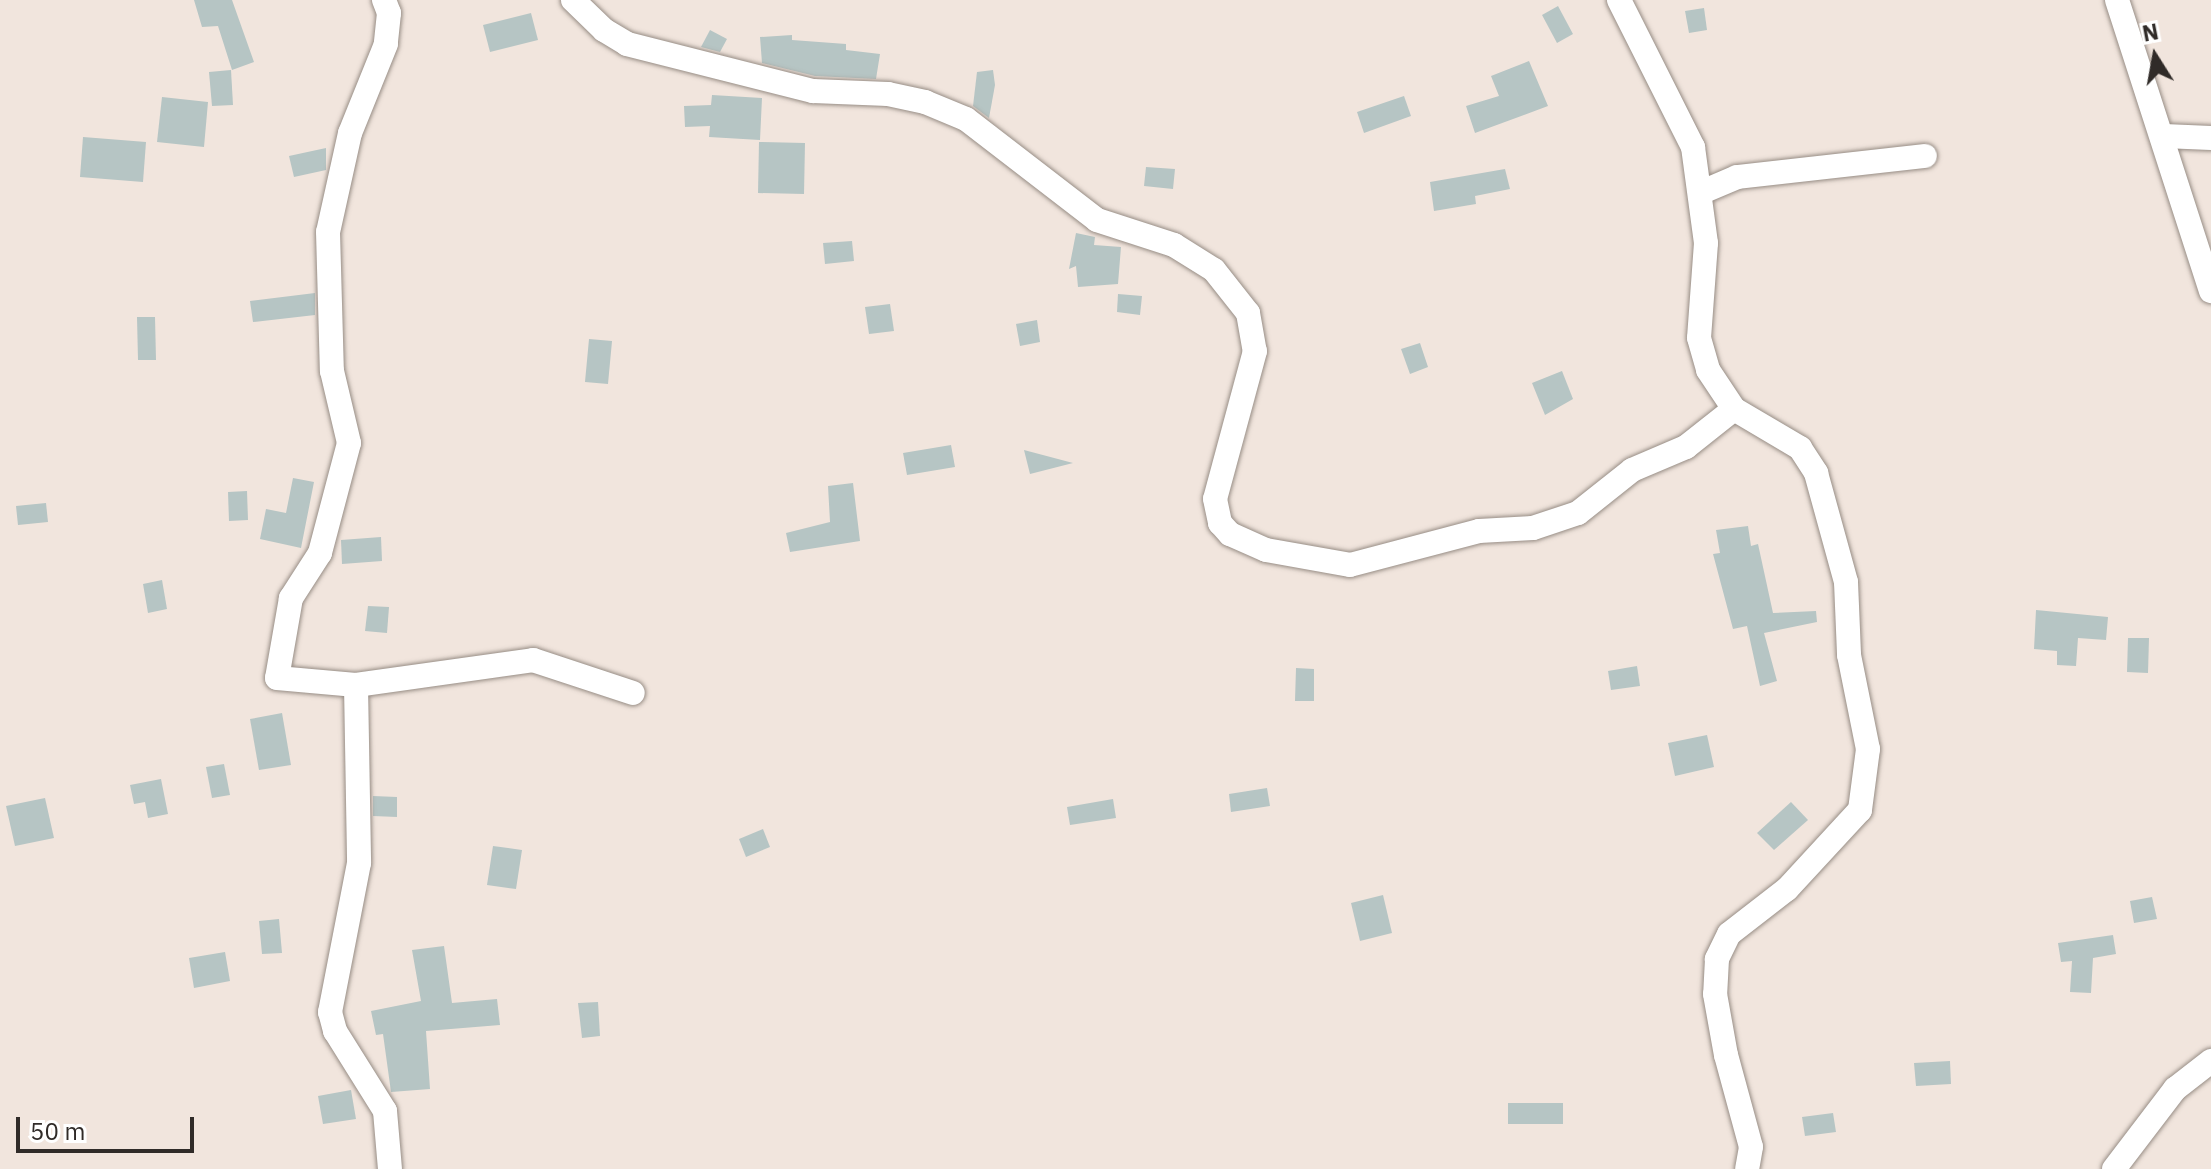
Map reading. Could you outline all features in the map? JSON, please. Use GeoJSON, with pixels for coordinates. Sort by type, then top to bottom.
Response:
{"type":"FeatureCollection","features":[{"type":"Feature","properties":{"kind":"street"},"geometry":{"type":"LineString","coordinates":[[384,0],[389,13],[386,44],[350,133],[328,232],[332,371],[349,443],[320,553],[291,598],[277,678],[356,685],[533,660],[633,693]]}},
{"type":"Feature","properties":{"kind":"street"},"geometry":{"type":"LineString","coordinates":[[573,0],[604,30],[650,51],[813,91],[888,94],[925,102],[966,119],[1097,220],[1174,245],[1214,270],[1248,313],[1255,351],[1215,499],[1220,523],[1230,534],[1266,550],[1350,565],[1479,531],[1533,528],[1578,513],[1632,470],[1686,447],[1734,409]]}},
{"type":"Feature","properties":{"kind":"street"},"geometry":{"type":"LineString","coordinates":[[1619,0],[1693,147],[1702,192],[1706,243],[1699,338],[1708,370],[1734,409],[1800,448],[1816,473],[1846,582],[1850,668],[1868,749],[1860,810],[1787,889],[1729,934],[1717,959],[1715,994],[1726,1055],[1751,1147],[1747,1169]]}},
{"type":"Feature","properties":{"kind":"street"},"geometry":{"type":"LineString","coordinates":[[2117,0],[2164,136],[2211,291]]}},
{"type":"Feature","properties":{"kind":"street"},"geometry":{"type":"LineString","coordinates":[[2164,136],[2211,138]]}},
{"type":"Feature","properties":{"kind":"street"},"geometry":{"type":"LineString","coordinates":[[1702,192],[1737,177],[1925,156]]}},
{"type":"Feature","properties":{"kind":"street"},"geometry":{"type":"LineString","coordinates":[[356,685],[359,863],[330,1012],[335,1031],[385,1111],[390,1169]]}},
{"type":"Feature","properties":{"kind":"street"},"geometry":{"type":"LineString","coordinates":[[2114,1169],[2175,1089],[2211,1061]]}},
{"type":"Feature","properties":{"kind":"building"},"geometry":{"type":"Polygon","coordinates":[[[194,0],[232,0],[254,62],[232,70],[218,26],[202,27],[194,0]]]}},
{"type":"Feature","properties":{"kind":"building"},"geometry":{"type":"Polygon","coordinates":[[[1558,6],[1573,34],[1557,43],[1542,15],[1558,6]]]}},
{"type":"Feature","properties":{"kind":"building"},"geometry":{"type":"Polygon","coordinates":[[[1704,8],[1707,30],[1689,33],[1685,11],[1704,8]]]}},
{"type":"Feature","properties":{"kind":"building"},"geometry":{"type":"Polygon","coordinates":[[[531,13],[538,40],[490,52],[483,25],[531,13]]]}},
{"type":"Feature","properties":{"kind":"building"},"geometry":{"type":"Polygon","coordinates":[[[710,30],[727,39],[720,52],[701,47],[710,30]]]}},
{"type":"Feature","properties":{"kind":"building"},"geometry":{"type":"Polygon","coordinates":[[[792,35],[792,40],[846,44],[846,50],[880,54],[876,79],[815,76],[762,63],[760,37],[792,35]]]}},
{"type":"Feature","properties":{"kind":"building"},"geometry":{"type":"Polygon","coordinates":[[[1529,61],[1548,106],[1475,133],[1466,106],[1499,96],[1491,76],[1529,61]]]}},
{"type":"Feature","properties":{"kind":"building"},"geometry":{"type":"Polygon","coordinates":[[[231,70],[233,105],[212,106],[209,72],[231,70]]]}},
{"type":"Feature","properties":{"kind":"building"},"geometry":{"type":"Polygon","coordinates":[[[993,70],[995,85],[989,118],[973,106],[977,72],[993,70]]]}},
{"type":"Feature","properties":{"kind":"building"},"geometry":{"type":"Polygon","coordinates":[[[712,95],[762,98],[760,140],[709,137],[710,126],[685,127],[684,106],[711,105],[712,95]]]}},
{"type":"Feature","properties":{"kind":"building"},"geometry":{"type":"Polygon","coordinates":[[[1404,96],[1411,116],[1364,133],[1357,112],[1404,96]]]}},
{"type":"Feature","properties":{"kind":"building"},"geometry":{"type":"Polygon","coordinates":[[[162,97],[208,102],[204,147],[157,142],[162,97]]]}},
{"type":"Feature","properties":{"kind":"building"},"geometry":{"type":"Polygon","coordinates":[[[83,137],[146,142],[143,182],[80,177],[83,137]]]}},
{"type":"Feature","properties":{"kind":"building"},"geometry":{"type":"Polygon","coordinates":[[[759,142],[805,143],[804,194],[758,193],[759,142]]]}},
{"type":"Feature","properties":{"kind":"building"},"geometry":{"type":"Polygon","coordinates":[[[326,148],[326,170],[294,177],[289,156],[326,148]]]}},
{"type":"Feature","properties":{"kind":"building"},"geometry":{"type":"Polygon","coordinates":[[[1146,167],[1175,169],[1173,189],[1144,186],[1146,167]]]}},
{"type":"Feature","properties":{"kind":"building"},"geometry":{"type":"Polygon","coordinates":[[[1505,169],[1510,189],[1475,196],[1476,204],[1434,211],[1430,182],[1505,169]]]}},
{"type":"Feature","properties":{"kind":"building"},"geometry":{"type":"Polygon","coordinates":[[[1076,233],[1095,237],[1094,245],[1121,247],[1118,284],[1078,287],[1076,266],[1069,269],[1076,233]]]}},
{"type":"Feature","properties":{"kind":"building"},"geometry":{"type":"Polygon","coordinates":[[[852,241],[854,261],[825,264],[823,243],[852,241]]]}},
{"type":"Feature","properties":{"kind":"building"},"geometry":{"type":"Polygon","coordinates":[[[315,293],[315,315],[253,322],[250,301],[315,293]]]}},
{"type":"Feature","properties":{"kind":"building"},"geometry":{"type":"Polygon","coordinates":[[[1118,294],[1142,296],[1140,315],[1117,312],[1118,294]]]}},
{"type":"Feature","properties":{"kind":"building"},"geometry":{"type":"Polygon","coordinates":[[[890,304],[894,331],[869,334],[865,307],[890,304]]]}},
{"type":"Feature","properties":{"kind":"building"},"geometry":{"type":"Polygon","coordinates":[[[137,317],[155,317],[156,360],[138,360],[137,317]]]}},
{"type":"Feature","properties":{"kind":"building"},"geometry":{"type":"Polygon","coordinates":[[[1037,320],[1040,342],[1020,346],[1016,324],[1037,320]]]}},
{"type":"Feature","properties":{"kind":"building"},"geometry":{"type":"Polygon","coordinates":[[[589,339],[612,341],[608,384],[585,382],[589,339]]]}},
{"type":"Feature","properties":{"kind":"building"},"geometry":{"type":"Polygon","coordinates":[[[1420,343],[1428,367],[1410,374],[1401,349],[1420,343]]]}},
{"type":"Feature","properties":{"kind":"building"},"geometry":{"type":"Polygon","coordinates":[[[1562,371],[1573,399],[1545,415],[1532,383],[1562,371]]]}},
{"type":"Feature","properties":{"kind":"building"},"geometry":{"type":"Polygon","coordinates":[[[951,445],[955,467],[907,475],[903,453],[951,445]]]}},
{"type":"Feature","properties":{"kind":"building"},"geometry":{"type":"Polygon","coordinates":[[[1024,450],[1073,463],[1030,474],[1024,450]]]}},
{"type":"Feature","properties":{"kind":"building"},"geometry":{"type":"Polygon","coordinates":[[[293,478],[314,482],[301,548],[260,539],[266,509],[286,513],[293,478]]]}},
{"type":"Feature","properties":{"kind":"building"},"geometry":{"type":"Polygon","coordinates":[[[853,483],[860,541],[790,552],[786,533],[830,522],[828,486],[853,483]]]}},
{"type":"Feature","properties":{"kind":"building"},"geometry":{"type":"Polygon","coordinates":[[[247,491],[248,520],[229,521],[228,492],[247,491]]]}},
{"type":"Feature","properties":{"kind":"building"},"geometry":{"type":"Polygon","coordinates":[[[46,503],[48,522],[18,525],[16,506],[46,503]]]}},
{"type":"Feature","properties":{"kind":"building"},"geometry":{"type":"Polygon","coordinates":[[[1748,526],[1751,546],[1758,544],[1773,613],[1816,611],[1817,622],[1764,633],[1777,681],[1760,686],[1747,626],[1733,629],[1713,554],[1720,553],[1716,530],[1748,526]]]}},
{"type":"Feature","properties":{"kind":"building"},"geometry":{"type":"Polygon","coordinates":[[[381,537],[382,561],[342,564],[341,540],[381,537]]]}},
{"type":"Feature","properties":{"kind":"building"},"geometry":{"type":"Polygon","coordinates":[[[162,580],[167,609],[148,613],[143,584],[162,580]]]}},
{"type":"Feature","properties":{"kind":"building"},"geometry":{"type":"Polygon","coordinates":[[[368,606],[389,607],[387,633],[365,631],[368,606]]]}},
{"type":"Feature","properties":{"kind":"building"},"geometry":{"type":"Polygon","coordinates":[[[2036,610],[2108,617],[2106,640],[2078,638],[2076,666],[2057,665],[2057,651],[2034,649],[2036,610]]]}},
{"type":"Feature","properties":{"kind":"building"},"geometry":{"type":"Polygon","coordinates":[[[2128,638],[2149,638],[2148,673],[2127,672],[2128,638]]]}},
{"type":"Feature","properties":{"kind":"building"},"geometry":{"type":"Polygon","coordinates":[[[1637,666],[1640,686],[1611,690],[1608,671],[1637,666]]]}},
{"type":"Feature","properties":{"kind":"building"},"geometry":{"type":"Polygon","coordinates":[[[1296,668],[1314,669],[1314,701],[1295,701],[1296,668]]]}},
{"type":"Feature","properties":{"kind":"building"},"geometry":{"type":"Polygon","coordinates":[[[282,713],[291,765],[259,770],[250,719],[282,713]]]}},
{"type":"Feature","properties":{"kind":"building"},"geometry":{"type":"Polygon","coordinates":[[[1707,735],[1714,767],[1675,776],[1668,743],[1707,735]]]}},
{"type":"Feature","properties":{"kind":"building"},"geometry":{"type":"Polygon","coordinates":[[[224,764],[230,795],[212,798],[206,767],[224,764]]]}},
{"type":"Feature","properties":{"kind":"building"},"geometry":{"type":"Polygon","coordinates":[[[161,779],[168,814],[148,818],[145,802],[134,804],[130,785],[161,779]]]}},
{"type":"Feature","properties":{"kind":"building"},"geometry":{"type":"Polygon","coordinates":[[[1267,788],[1270,806],[1231,812],[1229,794],[1267,788]]]}},
{"type":"Feature","properties":{"kind":"building"},"geometry":{"type":"Polygon","coordinates":[[[373,796],[397,797],[397,817],[373,816],[373,796]]]}},
{"type":"Feature","properties":{"kind":"building"},"geometry":{"type":"Polygon","coordinates":[[[45,798],[54,838],[15,846],[6,806],[45,798]]]}},
{"type":"Feature","properties":{"kind":"building"},"geometry":{"type":"Polygon","coordinates":[[[1113,799],[1116,818],[1070,825],[1067,807],[1113,799]]]}},
{"type":"Feature","properties":{"kind":"building"},"geometry":{"type":"Polygon","coordinates":[[[1791,802],[1808,820],[1774,850],[1757,833],[1791,802]]]}},
{"type":"Feature","properties":{"kind":"building"},"geometry":{"type":"Polygon","coordinates":[[[763,829],[770,847],[746,857],[739,839],[763,829]]]}},
{"type":"Feature","properties":{"kind":"building"},"geometry":{"type":"Polygon","coordinates":[[[493,846],[522,850],[516,889],[487,885],[493,846]]]}},
{"type":"Feature","properties":{"kind":"building"},"geometry":{"type":"Polygon","coordinates":[[[1383,895],[1392,933],[1360,941],[1351,903],[1383,895]]]}},
{"type":"Feature","properties":{"kind":"building"},"geometry":{"type":"Polygon","coordinates":[[[2152,897],[2157,919],[2134,923],[2130,901],[2152,897]]]}},
{"type":"Feature","properties":{"kind":"building"},"geometry":{"type":"Polygon","coordinates":[[[279,919],[282,953],[262,954],[259,921],[279,919]]]}},
{"type":"Feature","properties":{"kind":"building"},"geometry":{"type":"Polygon","coordinates":[[[2113,935],[2116,954],[2093,958],[2091,993],[2070,992],[2072,961],[2061,962],[2058,943],[2113,935]]]}},
{"type":"Feature","properties":{"kind":"building"},"geometry":{"type":"Polygon","coordinates":[[[444,946],[452,1003],[497,999],[500,1025],[426,1031],[430,1089],[391,1092],[383,1034],[376,1035],[371,1011],[421,1001],[412,950],[444,946]]]}},
{"type":"Feature","properties":{"kind":"building"},"geometry":{"type":"Polygon","coordinates":[[[225,952],[230,981],[194,988],[189,958],[225,952]]]}},
{"type":"Feature","properties":{"kind":"building"},"geometry":{"type":"Polygon","coordinates":[[[598,1002],[600,1036],[582,1038],[578,1003],[598,1002]]]}},
{"type":"Feature","properties":{"kind":"building"},"geometry":{"type":"Polygon","coordinates":[[[1950,1061],[1951,1084],[1916,1086],[1914,1063],[1950,1061]]]}},
{"type":"Feature","properties":{"kind":"building"},"geometry":{"type":"Polygon","coordinates":[[[351,1090],[356,1119],[323,1124],[318,1096],[351,1090]]]}},
{"type":"Feature","properties":{"kind":"building"},"geometry":{"type":"Polygon","coordinates":[[[1508,1103],[1563,1103],[1563,1124],[1508,1124],[1508,1103]]]}},
{"type":"Feature","properties":{"kind":"building"},"geometry":{"type":"Polygon","coordinates":[[[1833,1113],[1836,1132],[1805,1136],[1802,1117],[1833,1113]]]}}]}
